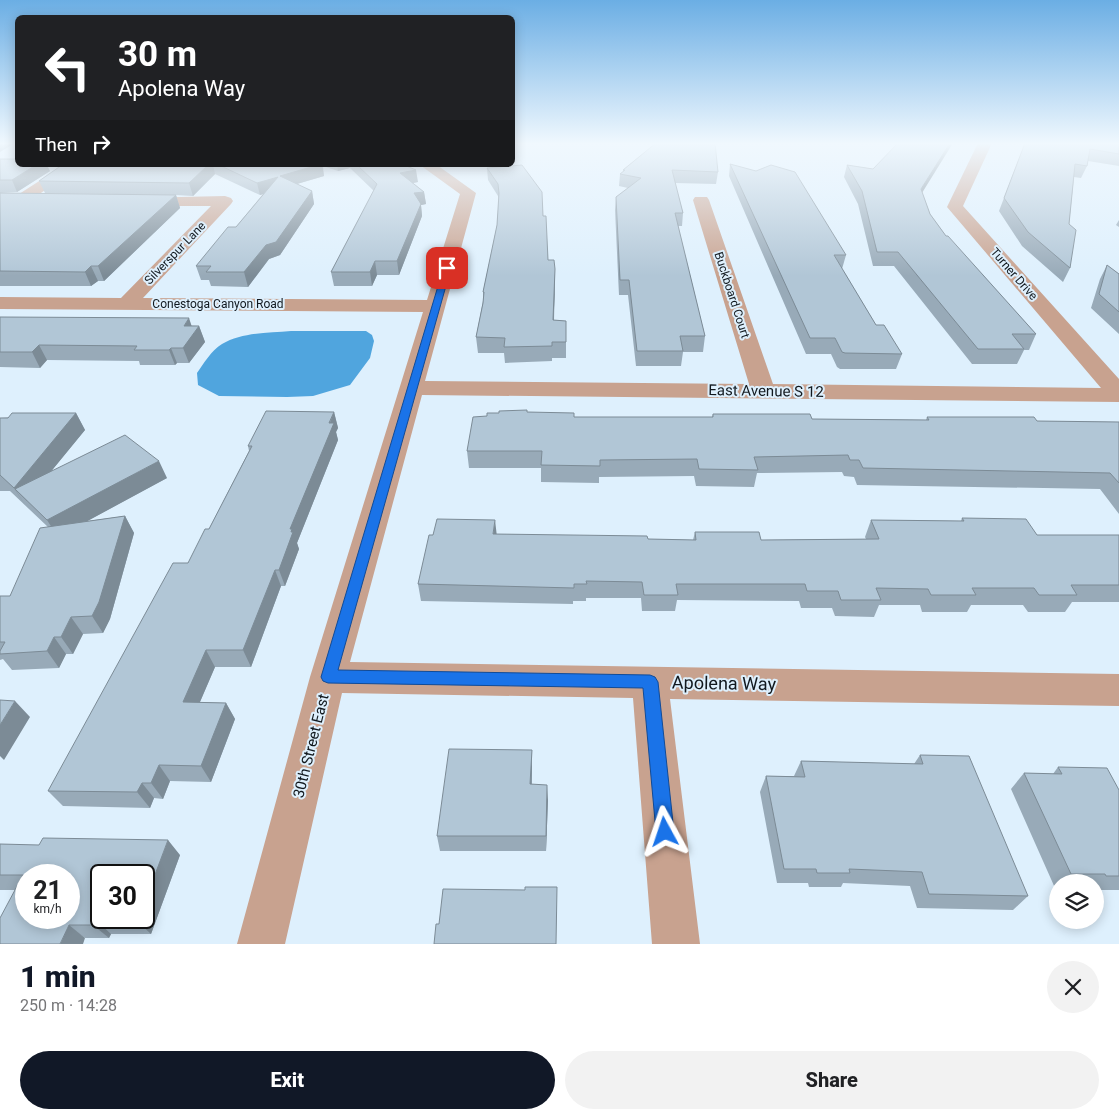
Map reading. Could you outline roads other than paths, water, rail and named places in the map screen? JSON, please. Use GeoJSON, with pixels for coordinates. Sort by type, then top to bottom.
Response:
{"type":"FeatureCollection","features":[{"type":"Feature","properties":{"kind":"street"},"geometry":{"type":"LineString","coordinates":[[36,187],[15,199],[51,200]]}},
{"type":"Feature","properties":{"kind":"street","name":"30th Street East"},"geometry":{"type":"LineString","coordinates":[[261,944],[328,677],[468,193],[459,187]]}},
{"type":"Feature","properties":{"kind":"street","name":"Turner Drive"},"geometry":{"type":"LineString","coordinates":[[964,187],[955,207],[1119,395]]}},
{"type":"Feature","properties":{"kind":"street","name":"Silverspur Lane"},"geometry":{"type":"LineString","coordinates":[[126,304],[225,202],[128,200]]}},
{"type":"Feature","properties":{"kind":"street","name":"Buckboard Court"},"geometry":{"type":"LineString","coordinates":[[701,200],[763,391]]}},
{"type":"Feature","properties":{"kind":"street","name":"Conestoga Canyon Road"},"geometry":{"type":"LineString","coordinates":[[0,303],[436,306]]}},
{"type":"Feature","properties":{"kind":"street","name":"East Avenue S 12"},"geometry":{"type":"LineString","coordinates":[[413,388],[1119,395]]}},
{"type":"Feature","properties":{"kind":"street","name":"Apolena Way"},"geometry":{"type":"LineString","coordinates":[[328,677],[1119,690]]}},
{"type":"Feature","properties":{"kind":"street"},"geometry":{"type":"LineString","coordinates":[[650,682],[676,944]]}},
{"type":"Feature","properties":{"kind":"water"},"geometry":{"type":"Polygon","coordinates":[[[291,331],[366,331],[372,335],[374,341],[370,358],[350,385],[313,396],[219,396],[198,385],[197,373],[211,354],[222,344],[247,335],[291,331]]]}}]}
